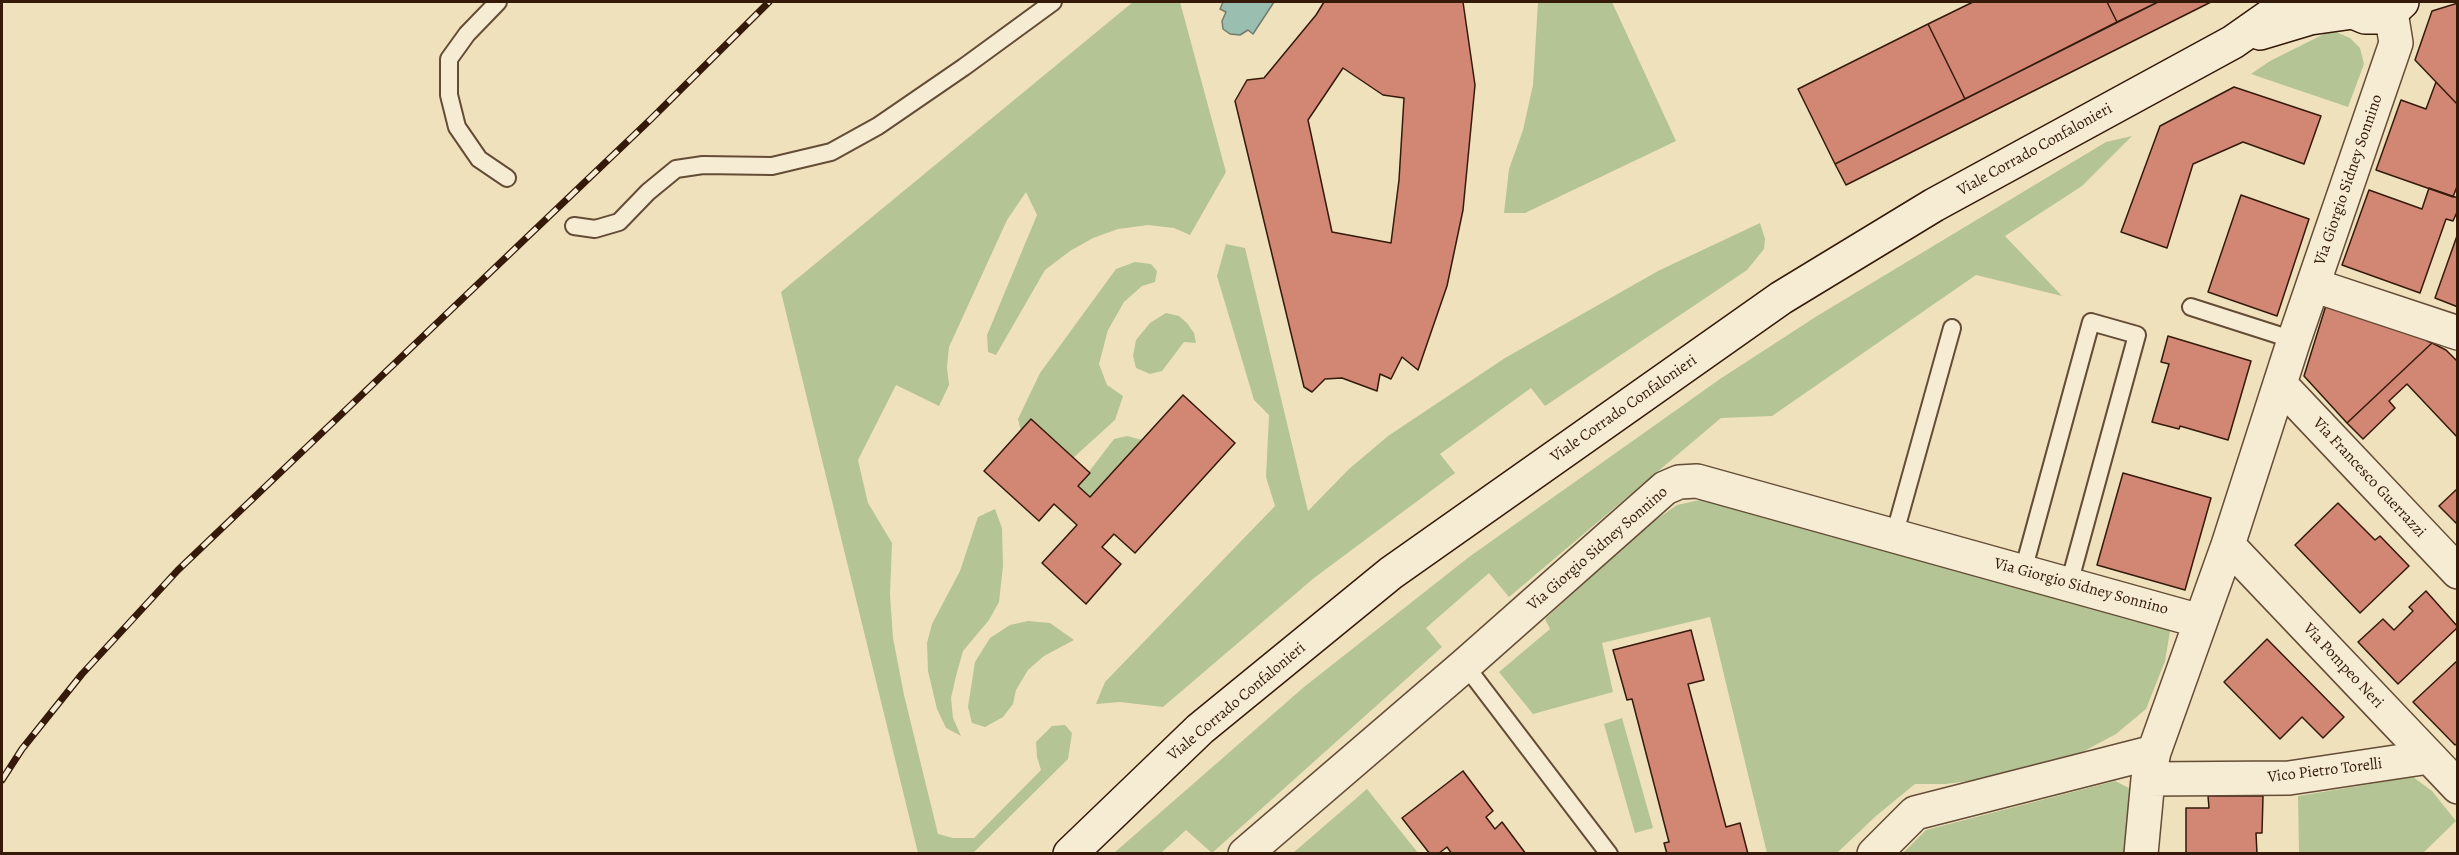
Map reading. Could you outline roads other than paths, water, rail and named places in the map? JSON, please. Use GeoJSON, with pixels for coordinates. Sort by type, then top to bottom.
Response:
{"type":"FeatureCollection","features":[{"type":"Feature","properties":{"kind":"street"},"geometry":{"type":"LineString","coordinates":[[2233,42],[2290,2]]}},
{"type":"Feature","properties":{"kind":"street"},"geometry":{"type":"LineString","coordinates":[[2233,42],[2348,7],[2366,17],[2379,16],[2396,7]]}},
{"type":"Feature","properties":{"kind":"street","name":"Via Giorgio Sidney Sonnino"},"geometry":{"type":"LineString","coordinates":[[2141,854],[2151,766],[2228,545],[2294,340],[2396,44],[2396,7]]}},
{"type":"Feature","properties":{"kind":"street","name":"Viale Corrado Confalonieri"},"geometry":{"type":"LineString","coordinates":[[1070,854],[1200,729],[1391,573],[1772,305],[1934,205],[2233,42]]}},
{"type":"Feature","properties":{"kind":"street"},"geometry":{"type":"LineString","coordinates":[[2313,285],[2457,333]]}},
{"type":"Feature","properties":{"kind":"street","name":"Via Francesco Guerrazzi"},"geometry":{"type":"LineString","coordinates":[[2280,384],[2457,572]]}},
{"type":"Feature","properties":{"kind":"street","name":"Via Giorgio Sidney Sonnino"},"geometry":{"type":"LineString","coordinates":[[1245,854],[1665,488],[1679,482],[1697,481],[2200,621]]}},
{"type":"Feature","properties":{"kind":"street","name":"Via Pompeo Neri"},"geometry":{"type":"LineString","coordinates":[[2228,545],[2457,787]]}},
{"type":"Feature","properties":{"kind":"street","name":"Vico Pietro Torelli"},"geometry":{"type":"LineString","coordinates":[[2151,766],[2289,778],[2430,758]]}},
{"type":"Feature","properties":{"kind":"street"},"geometry":{"type":"LineString","coordinates":[[1874,854],[1915,813],[2151,766]]}},
{"type":"Feature","properties":{"kind":"lane"},"geometry":{"type":"LineString","coordinates":[[498,2],[466,34],[449,59],[449,95],[457,127],[479,159],[507,178]]}},
{"type":"Feature","properties":{"kind":"lane"},"geometry":{"type":"LineString","coordinates":[[574,226],[595,229],[620,222],[648,192],[676,168],[703,165],[772,166],[831,152],[878,126],[973,61],[1053,2]]}},
{"type":"Feature","properties":{"kind":"lane"},"geometry":{"type":"LineString","coordinates":[[2191,307],[2294,340]]}},
{"type":"Feature","properties":{"kind":"lane"},"geometry":{"type":"LineString","coordinates":[[2023,572],[2091,322],[2137,335],[2069,584]]}},
{"type":"Feature","properties":{"kind":"lane"},"geometry":{"type":"LineString","coordinates":[[1894,536],[1952,328]]}},
{"type":"Feature","properties":{"kind":"lane"},"geometry":{"type":"LineString","coordinates":[[1465,664],[1609,854]]}},
{"type":"Feature","properties":{"kind":"railway"},"geometry":{"type":"LineString","coordinates":[[2,780],[22,749],[82,674],[178,570],[651,119],[769,2]]}}]}
